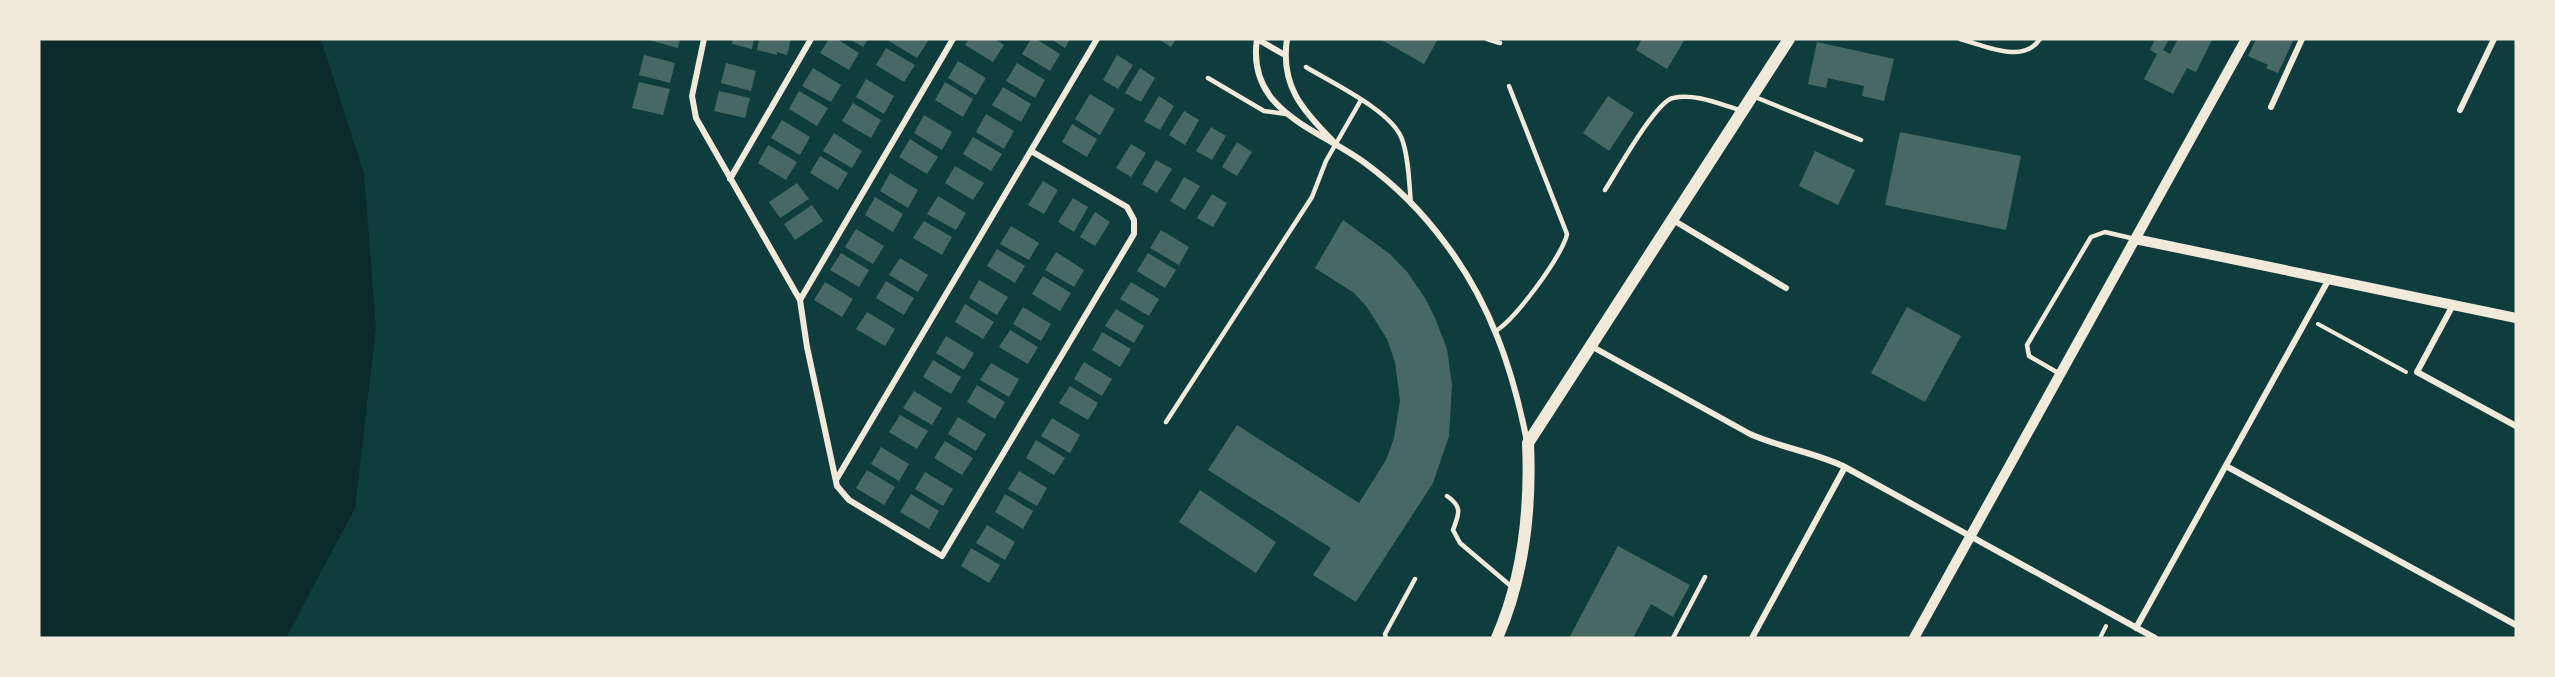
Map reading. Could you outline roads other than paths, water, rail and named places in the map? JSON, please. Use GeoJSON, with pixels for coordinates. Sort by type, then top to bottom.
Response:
{"type":"FeatureCollection","features":[{"type":"Feature","properties":{"kind":"main road"},"geometry":{"type":"LineString","coordinates":[[1497,638],[1514,589],[1528,516],[1528,443],[1789,39]]}},
{"type":"Feature","properties":{"kind":"street"},"geometry":{"type":"LineString","coordinates":[[704,39],[693,86],[693,106],[696,118],[800,300],[807,347],[835,480],[840,491],[849,500],[942,556],[1134,234],[1134,220],[1127,207],[1031,151]]}},
{"type":"Feature","properties":{"kind":"street"},"geometry":{"type":"LineString","coordinates":[[730,179],[811,39]]}},
{"type":"Feature","properties":{"kind":"street"},"geometry":{"type":"LineString","coordinates":[[800,300],[953,39]]}},
{"type":"Feature","properties":{"kind":"street"},"geometry":{"type":"LineString","coordinates":[[835,480],[1097,39]]}},
{"type":"Feature","properties":{"kind":"street"},"geometry":{"type":"LineString","coordinates":[[1285,55],[1257,39],[1256,58],[1263,82],[1272,99],[1286,114],[1317,136],[1336,144]]}},
{"type":"Feature","properties":{"kind":"street"},"geometry":{"type":"LineString","coordinates":[[1287,39],[1285,55],[1288,76],[1296,98],[1316,124],[1336,144],[1382,177],[1411,204],[1444,241],[1463,268],[1488,311],[1496,331],[1510,369],[1528,443]]}},
{"type":"Feature","properties":{"kind":"street"},"geometry":{"type":"LineString","coordinates":[[1914,638],[2246,39]]}},
{"type":"Feature","properties":{"kind":"street"},"geometry":{"type":"LineString","coordinates":[[2271,107],[2302,39]]}},
{"type":"Feature","properties":{"kind":"street"},"geometry":{"type":"LineString","coordinates":[[2460,110],[2494,39]]}},
{"type":"Feature","properties":{"kind":"street"},"geometry":{"type":"LineString","coordinates":[[1672,220],[1786,288]]}},
{"type":"Feature","properties":{"kind":"street"},"geometry":{"type":"LineString","coordinates":[[2135,239],[2516,318]]}},
{"type":"Feature","properties":{"kind":"street"},"geometry":{"type":"LineString","coordinates":[[2136,628],[2329,279]]}},
{"type":"Feature","properties":{"kind":"street"},"geometry":{"type":"LineString","coordinates":[[2453,305],[2417,372],[2516,426]]}},
{"type":"Feature","properties":{"kind":"street"},"geometry":{"type":"LineString","coordinates":[[1591,346],[1750,434],[1774,444],[1818,455],[1845,467],[2155,638]]}},
{"type":"Feature","properties":{"kind":"street"},"geometry":{"type":"LineString","coordinates":[[2226,466],[2516,625]]}},
{"type":"Feature","properties":{"kind":"street"},"geometry":{"type":"LineString","coordinates":[[1752,638],[1845,467]]}},
{"type":"Feature","properties":{"kind":"lane"},"geometry":{"type":"LineString","coordinates":[[1487,39],[1500,43]]}},
{"type":"Feature","properties":{"kind":"lane"},"geometry":{"type":"LineString","coordinates":[[1960,39],[2017,53],[2029,50],[2040,39]]}},
{"type":"Feature","properties":{"kind":"lane"},"geometry":{"type":"LineString","coordinates":[[1306,67],[1386,116],[1401,137],[1411,204]]}},
{"type":"Feature","properties":{"kind":"lane"},"geometry":{"type":"LineString","coordinates":[[1208,78],[1264,111],[1286,114]]}},
{"type":"Feature","properties":{"kind":"lane"},"geometry":{"type":"LineString","coordinates":[[1496,331],[1507,324],[1519,310],[1566,238],[1509,86]]}},
{"type":"Feature","properties":{"kind":"lane"},"geometry":{"type":"LineString","coordinates":[[1605,190],[1653,114],[1670,98],[1691,96],[1743,110]]}},
{"type":"Feature","properties":{"kind":"lane"},"geometry":{"type":"LineString","coordinates":[[1752,96],[1861,140]]}},
{"type":"Feature","properties":{"kind":"lane"},"geometry":{"type":"LineString","coordinates":[[1166,422],[1312,197],[1336,144],[1361,100]]}},
{"type":"Feature","properties":{"kind":"lane"},"geometry":{"type":"LineString","coordinates":[[2060,375],[2029,356],[2027,345],[2091,237],[2105,232],[2135,239]]}},
{"type":"Feature","properties":{"kind":"lane"},"geometry":{"type":"LineString","coordinates":[[1447,496],[1457,503],[1460,511],[1453,530],[1460,543],[1514,589]]}},
{"type":"Feature","properties":{"kind":"lane"},"geometry":{"type":"LineString","coordinates":[[1673,638],[1705,577]]}},
{"type":"Feature","properties":{"kind":"lane"},"geometry":{"type":"LineString","coordinates":[[1386,638],[1385,634],[1415,579]]}},
{"type":"Feature","properties":{"kind":"water"},"geometry":{"type":"Polygon","coordinates":[[[39,39],[321,39],[364,174],[376,328],[355,508],[286,638],[39,638],[39,39]]]}}]}
